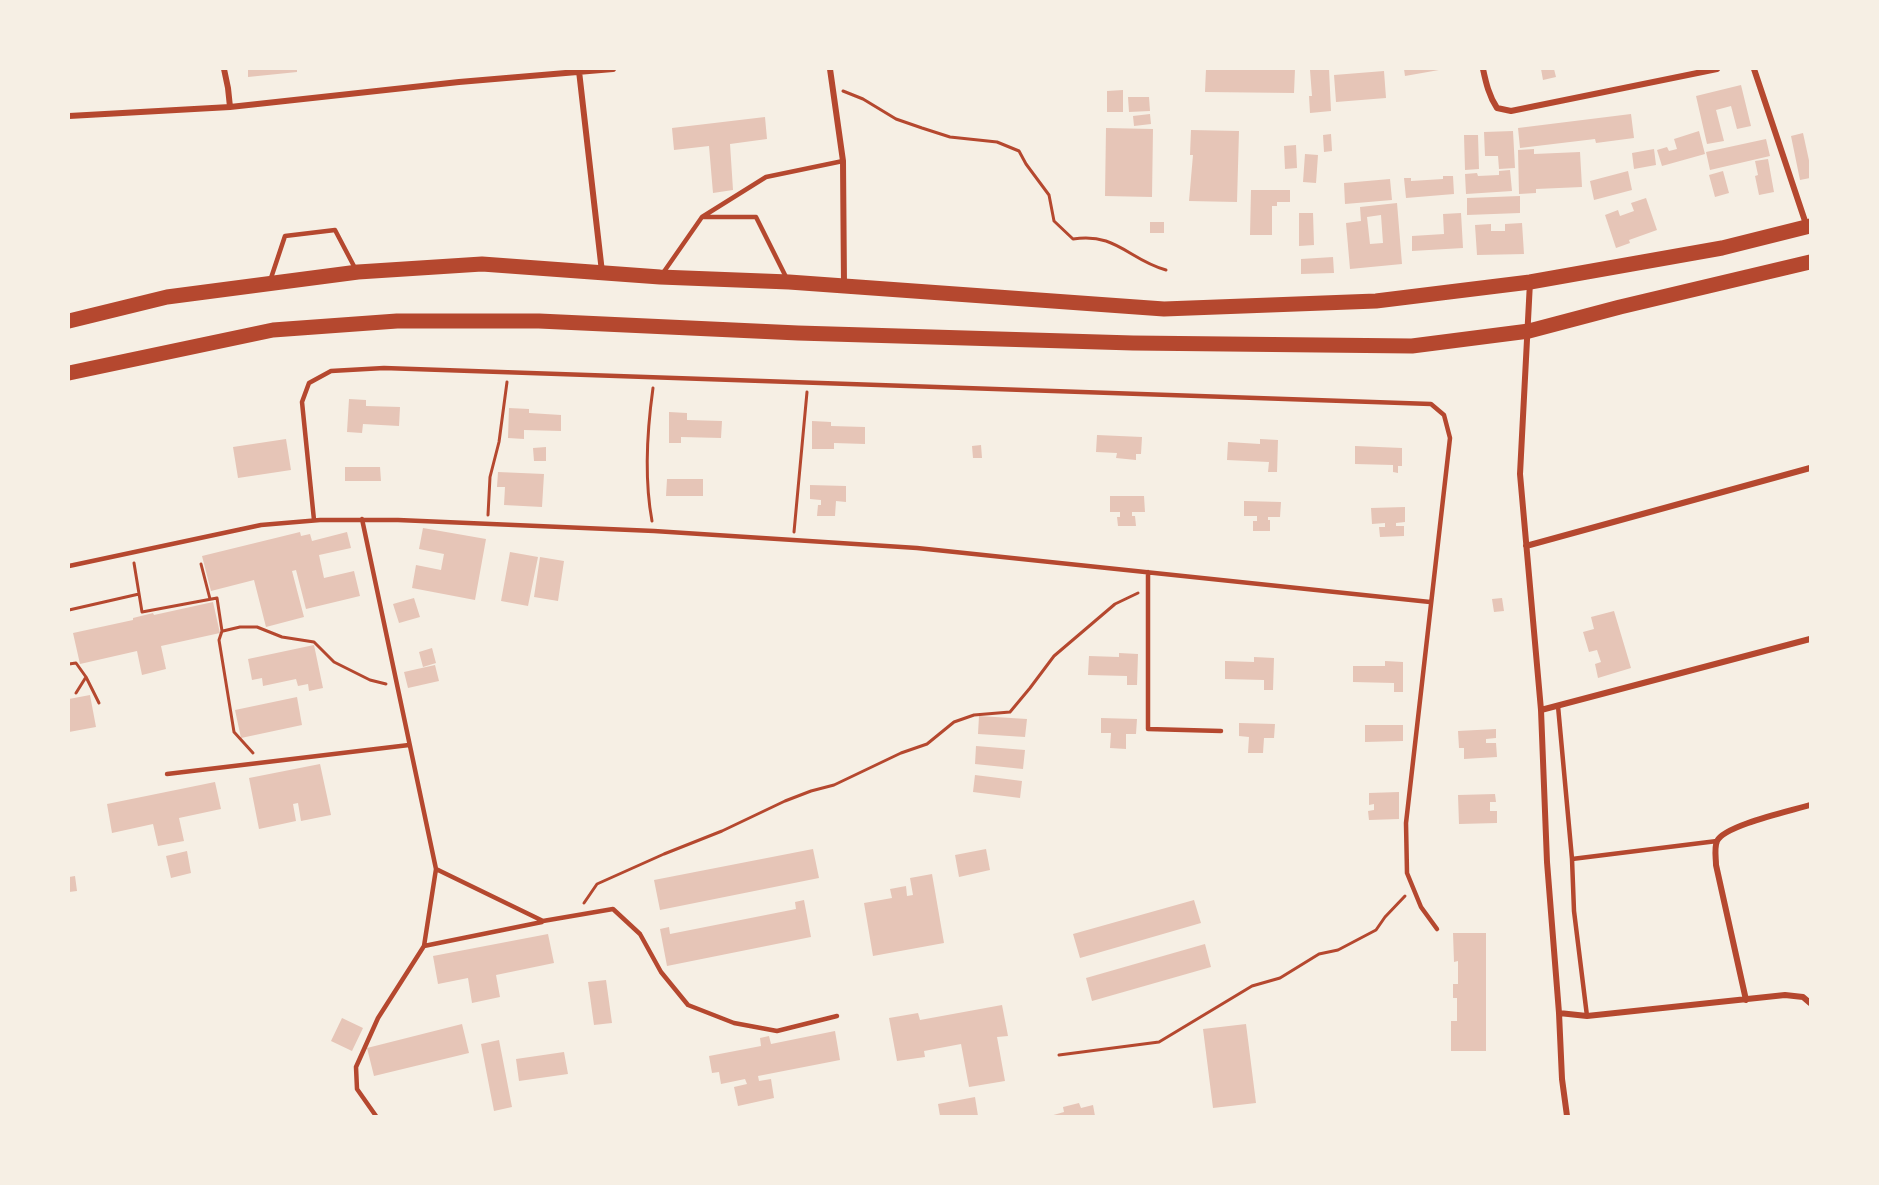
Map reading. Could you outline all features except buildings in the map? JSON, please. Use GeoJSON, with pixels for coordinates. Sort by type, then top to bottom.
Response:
{"type":"FeatureCollection","features":[{"type":"Feature","properties":{"kind":"main road"},"geometry":{"type":"LineString","coordinates":[[69,321],[167,297],[358,273],[482,264],[660,277],[789,282],[1164,309],[1376,301],[1530,282],[1722,248],[1809,227]]}},
{"type":"Feature","properties":{"kind":"main road"},"geometry":{"type":"LineString","coordinates":[[69,373],[273,330],[397,321],[539,321],[834,334],[1133,343],[1412,346],[1529,331],[1810,262]]}},
{"type":"Feature","properties":{"kind":"street"},"geometry":{"type":"LineString","coordinates":[[224,69],[230,107]]}},
{"type":"Feature","properties":{"kind":"street"},"geometry":{"type":"LineString","coordinates":[[69,116],[230,107],[613,69]]}},
{"type":"Feature","properties":{"kind":"street"},"geometry":{"type":"LineString","coordinates":[[830,69],[843,161],[844,286]]}},
{"type":"Feature","properties":{"kind":"street"},"geometry":{"type":"LineString","coordinates":[[1483,69],[1489,93],[1497,108],[1511,111],[1717,69]]}},
{"type":"Feature","properties":{"kind":"street"},"geometry":{"type":"LineString","coordinates":[[1754,69],[1809,227]]}},
{"type":"Feature","properties":{"kind":"street"},"geometry":{"type":"LineString","coordinates":[[579,71],[603,273]]}},
{"type":"Feature","properties":{"kind":"street"},"geometry":{"type":"LineString","coordinates":[[1530,282],[1520,474],[1541,710],[1547,862],[1562,1079],[1567,1116]]}},
{"type":"Feature","properties":{"kind":"street"},"geometry":{"type":"LineString","coordinates":[[1526,546],[1810,468]]}},
{"type":"Feature","properties":{"kind":"street"},"geometry":{"type":"LineString","coordinates":[[1541,710],[1810,639]]}},
{"type":"Feature","properties":{"kind":"street"},"geometry":{"type":"LineString","coordinates":[[1746,1000],[1716,865],[1717,841],[1732,828],[1810,805]]}},
{"type":"Feature","properties":{"kind":"street"},"geometry":{"type":"LineString","coordinates":[[1559,1013],[1587,1016],[1785,995],[1803,997],[1810,1003]]}},
{"type":"Feature","properties":{"kind":"lane"},"geometry":{"type":"LineString","coordinates":[[660,277],[702,217],[766,177],[843,161]]}},
{"type":"Feature","properties":{"kind":"lane"},"geometry":{"type":"LineString","coordinates":[[702,217],[756,217],[789,282]]}},
{"type":"Feature","properties":{"kind":"lane"},"geometry":{"type":"LineString","coordinates":[[269,284],[285,236],[335,230],[358,273]]}},
{"type":"Feature","properties":{"kind":"lane"},"geometry":{"type":"LineString","coordinates":[[314,520],[302,402],[309,383],[331,371],[384,368],[1431,404],[1444,415],[1450,438],[1406,823],[1407,873],[1421,908],[1437,929]]}},
{"type":"Feature","properties":{"kind":"lane"},"geometry":{"type":"LineString","coordinates":[[362,519],[436,869],[424,946],[378,1018],[356,1067],[357,1089],[376,1116]]}},
{"type":"Feature","properties":{"kind":"lane"},"geometry":{"type":"LineString","coordinates":[[69,566],[261,525],[314,520],[362,519],[654,531],[916,548],[1430,602]]}},
{"type":"Feature","properties":{"kind":"lane"},"geometry":{"type":"LineString","coordinates":[[1148,572],[1148,729],[1221,731]]}},
{"type":"Feature","properties":{"kind":"lane"},"geometry":{"type":"LineString","coordinates":[[1558,706],[1572,859],[1574,911],[1587,1016]]}},
{"type":"Feature","properties":{"kind":"lane"},"geometry":{"type":"LineString","coordinates":[[167,774],[409,745]]}},
{"type":"Feature","properties":{"kind":"lane"},"geometry":{"type":"LineString","coordinates":[[1572,859],[1717,841]]}},
{"type":"Feature","properties":{"kind":"lane"},"geometry":{"type":"LineString","coordinates":[[436,869],[543,921]]}},
{"type":"Feature","properties":{"kind":"lane"},"geometry":{"type":"LineString","coordinates":[[424,946],[613,909],[640,934],[661,972],[688,1005],[734,1023],[777,1031],[837,1016]]}},
{"type":"Feature","properties":{"kind":"path"},"geometry":{"type":"LineString","coordinates":[[833,87],[863,99],[896,119],[922,128],[950,137],[997,142],[1019,151],[1026,165],[1048,195],[1054,221],[1073,239],[1088,237],[1102,239],[1154,267],[1166,270]]}},
{"type":"Feature","properties":{"kind":"path"},"geometry":{"type":"LineString","coordinates":[[487,524],[490,477],[500,442],[508,372]]}},
{"type":"Feature","properties":{"kind":"path"},"geometry":{"type":"LineString","coordinates":[[654,377],[649,419],[647,496],[654,531]]}},
{"type":"Feature","properties":{"kind":"path"},"geometry":{"type":"LineString","coordinates":[[793,540],[808,382]]}},
{"type":"Feature","properties":{"kind":"path"},"geometry":{"type":"LineString","coordinates":[[132,552],[142,612],[217,598],[222,631],[219,640],[234,732],[262,762]]}},
{"type":"Feature","properties":{"kind":"path"},"geometry":{"type":"LineString","coordinates":[[201,564],[210,599]]}},
{"type":"Feature","properties":{"kind":"path"},"geometry":{"type":"LineString","coordinates":[[577,915],[597,884],[722,831],[785,801],[834,785],[901,753],[927,744],[954,722],[974,715],[1010,711],[1054,656],[1114,604],[1148,589]]}},
{"type":"Feature","properties":{"kind":"path"},"geometry":{"type":"LineString","coordinates":[[69,610],[139,594]]}},
{"type":"Feature","properties":{"kind":"path"},"geometry":{"type":"LineString","coordinates":[[222,631],[240,627],[257,627],[282,637],[314,642],[334,662],[370,680],[397,687]]}},
{"type":"Feature","properties":{"kind":"path"},"geometry":{"type":"LineString","coordinates":[[69,664],[76,663],[99,703]]}},
{"type":"Feature","properties":{"kind":"path"},"geometry":{"type":"LineString","coordinates":[[76,693],[86,677]]}},
{"type":"Feature","properties":{"kind":"path"},"geometry":{"type":"LineString","coordinates":[[1059,1055],[1160,1042],[1252,986],[1280,978],[1320,954],[1338,950],[1376,930],[1385,917],[1413,888]]}}]}
